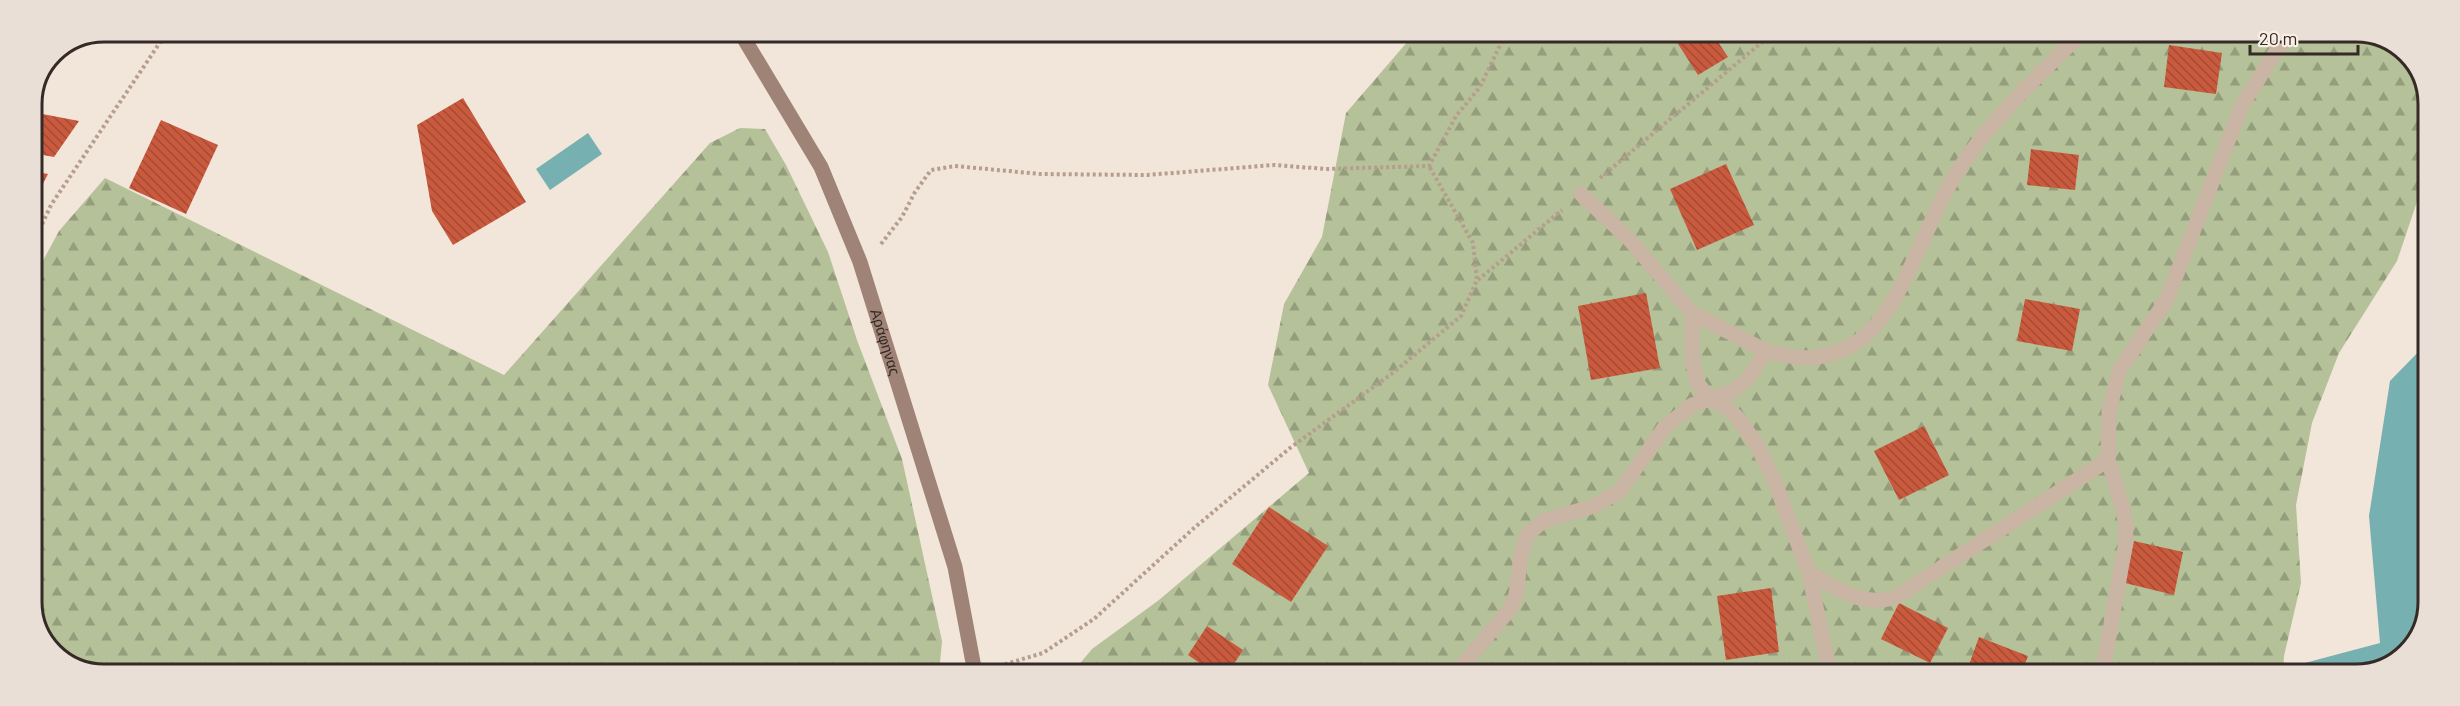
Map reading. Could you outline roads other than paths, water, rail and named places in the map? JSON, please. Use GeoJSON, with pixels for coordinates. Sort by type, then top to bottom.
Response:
{"type":"FeatureCollection","features":[{"type":"Feature","properties":{"kind":"main road","name":"Αράφηνας"},"geometry":{"type":"LineString","coordinates":[[746,42],[821,167],[860,262],[955,567],[973,664]]}},
{"type":"Feature","properties":{"kind":"street"},"geometry":{"type":"LineString","coordinates":[[1581,194],[1629,239],[1692,313],[1766,351],[1814,358],[1838,352],[1865,336],[1882,317],[1896,296],[1931,219],[1955,176],[2009,105],[2073,42]]}},
{"type":"Feature","properties":{"kind":"street"},"geometry":{"type":"LineString","coordinates":[[2104,664],[2125,547],[2126,525],[2108,460],[2109,411],[2119,371],[2167,299],[2242,105],[2282,42]]}},
{"type":"Feature","properties":{"kind":"street"},"geometry":{"type":"LineString","coordinates":[[1692,313],[1692,360],[1698,384],[1710,399],[1732,412],[1755,442],[1774,480],[1809,573],[1828,664]]}},
{"type":"Feature","properties":{"kind":"street"},"geometry":{"type":"LineString","coordinates":[[1463,664],[1511,608],[1516,595],[1521,555],[1527,535],[1543,521],[1593,506],[1620,491],[1664,428],[1692,405],[1731,392],[1747,380],[1766,351]]}},
{"type":"Feature","properties":{"kind":"street"},"geometry":{"type":"LineString","coordinates":[[1809,573],[1862,601],[1874,602],[1896,597],[2108,460]]}},
{"type":"Feature","properties":{"kind":"water"},"geometry":{"type":"Polygon","coordinates":[[[588,133],[602,154],[550,190],[536,169],[588,133]]]}},
{"type":"Feature","properties":{"kind":"water"},"geometry":{"type":"Polygon","coordinates":[[[2418,352],[2418,602],[2416,618],[2408,636],[2400,646],[2376,661],[2356,664],[2301,664],[2380,643],[2369,516],[2390,381],[2418,352]]]}}]}
